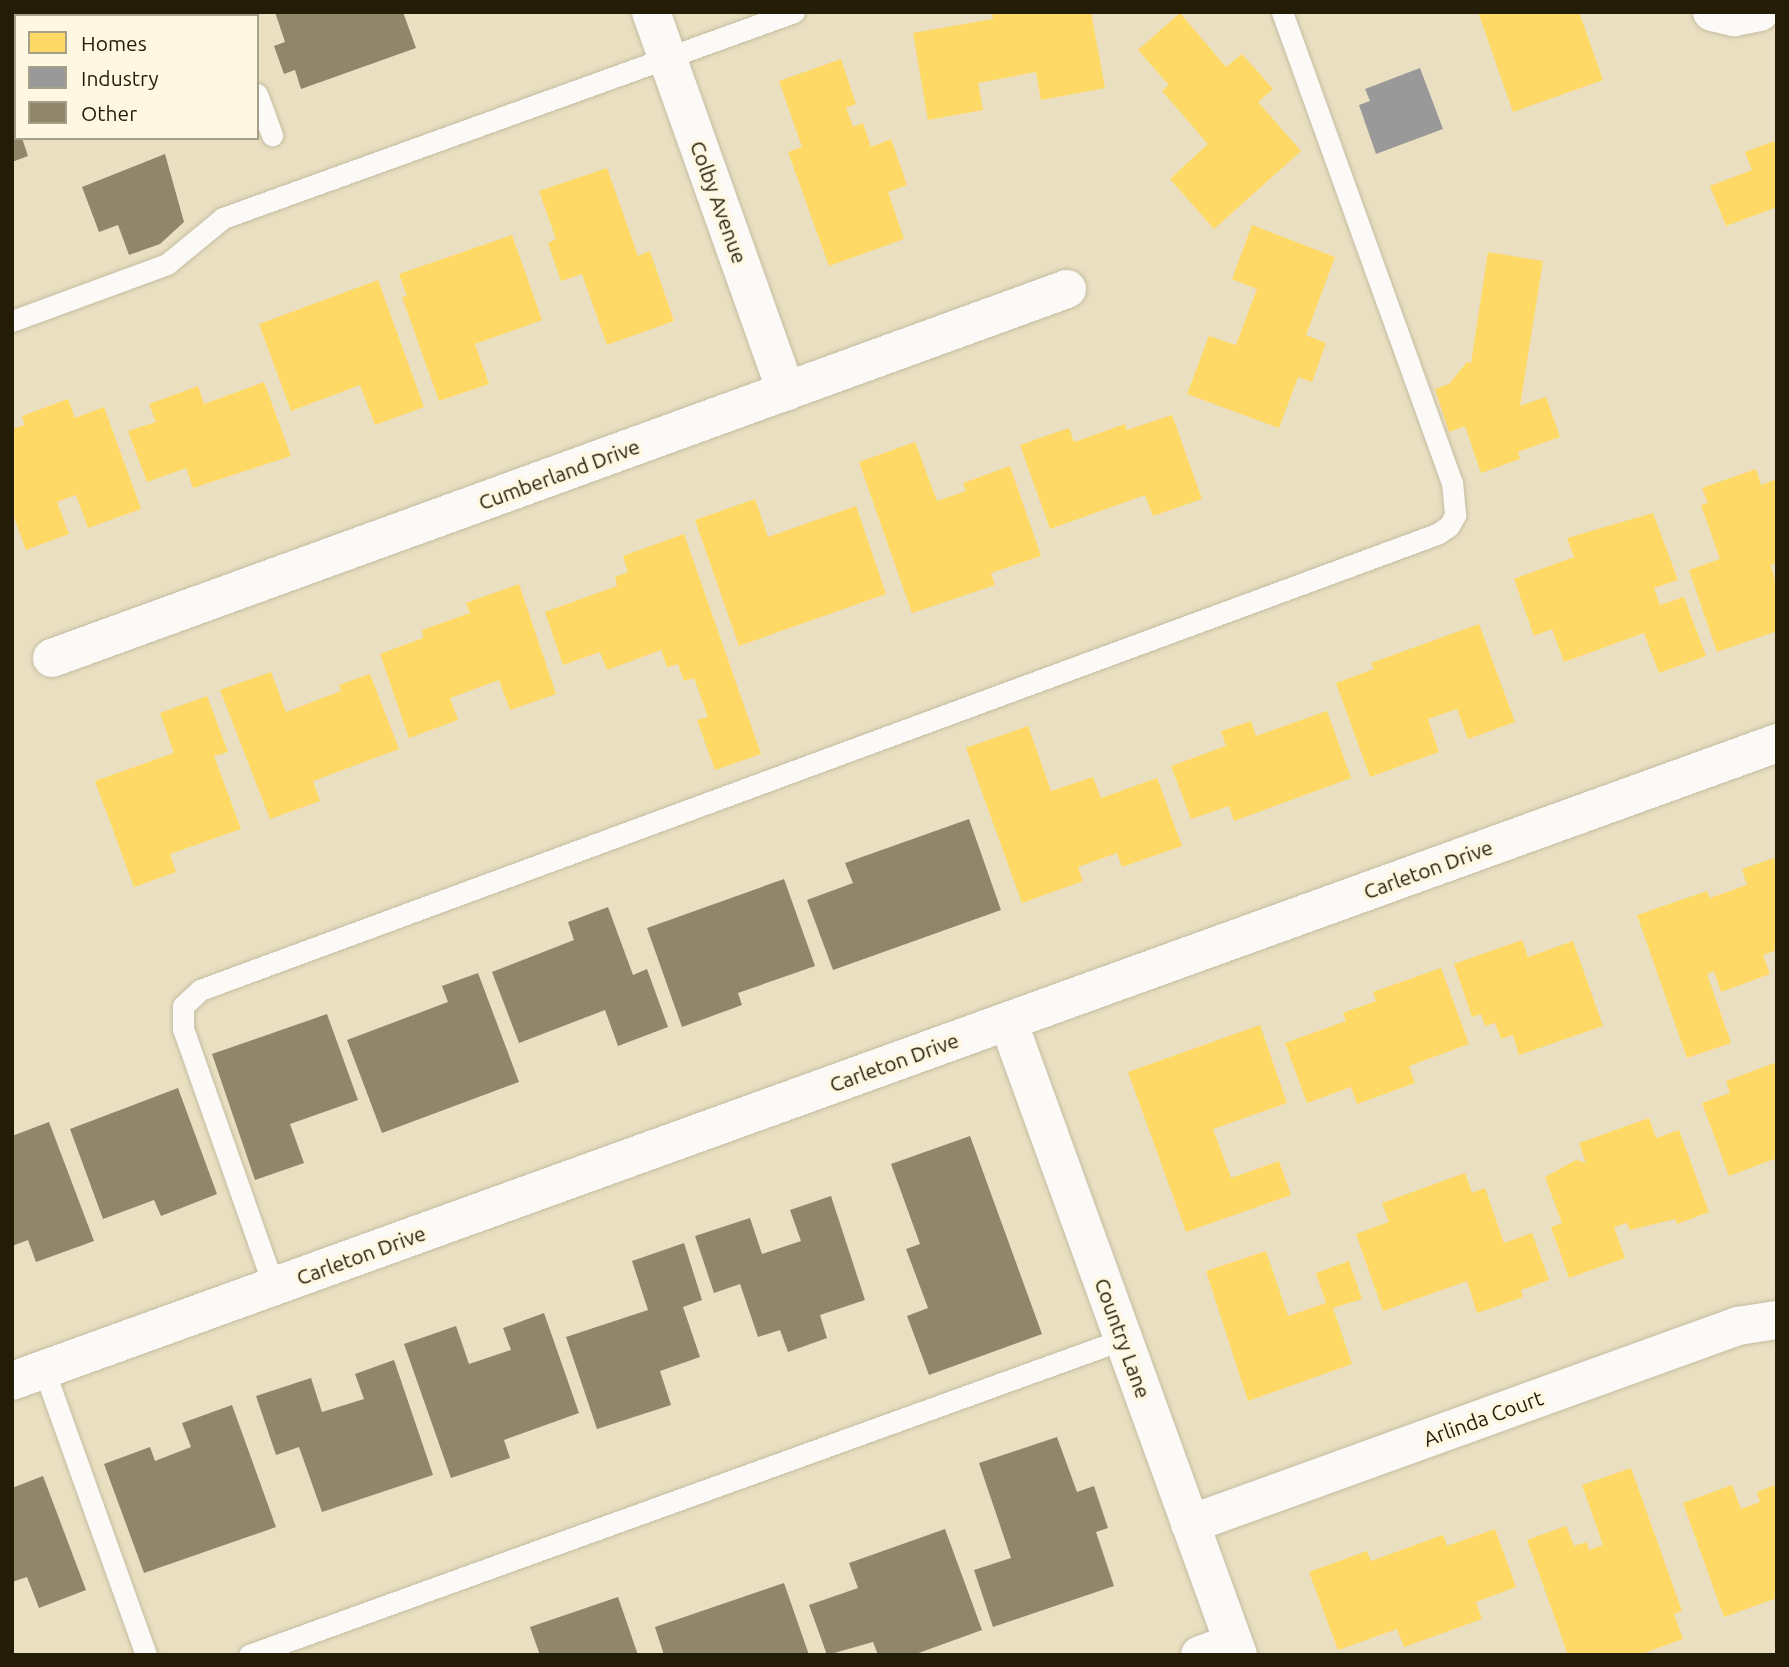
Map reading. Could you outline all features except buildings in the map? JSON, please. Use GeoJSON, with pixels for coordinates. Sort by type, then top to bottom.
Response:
{"type":"FeatureCollection","features":[{"type":"Feature","properties":{"kind":"street","name":"Colby Avenue"},"geometry":{"type":"LineString","coordinates":[[651,12],[786,391]]}},
{"type":"Feature","properties":{"kind":"street"},"geometry":{"type":"LineString","coordinates":[[1712,12],[1734,18],[1759,12]]}},
{"type":"Feature","properties":{"kind":"street","name":"Cumberland Drive"},"geometry":{"type":"LineString","coordinates":[[52,658],[1067,289]]}},
{"type":"Feature","properties":{"kind":"street","name":"Carleton Drive"},"geometry":{"type":"LineString","coordinates":[[28,1376],[1777,743]]}},
{"type":"Feature","properties":{"kind":"street","name":"Country Lane"},"geometry":{"type":"LineString","coordinates":[[1008,1021],[1190,1524],[1224,1651]]}},
{"type":"Feature","properties":{"kind":"street","name":"Arlinda Court"},"geometry":{"type":"LineString","coordinates":[[1190,1524],[1738,1326],[1777,1320]]}},
{"type":"Feature","properties":{"kind":"lane"},"geometry":{"type":"LineString","coordinates":[[12,321],[167,264],[223,218],[794,12]]}},
{"type":"Feature","properties":{"kind":"lane"},"geometry":{"type":"LineString","coordinates":[[274,1287],[183,1029],[183,1006],[200,990],[1437,534],[1449,526],[1455,515],[1452,483],[1282,12]]}},
{"type":"Feature","properties":{"kind":"lane"},"geometry":{"type":"LineString","coordinates":[[259,99],[272,135]]}},
{"type":"Feature","properties":{"kind":"lane"},"geometry":{"type":"LineString","coordinates":[[249,1655],[1124,1339]]}},
{"type":"Feature","properties":{"kind":"lane"},"geometry":{"type":"LineString","coordinates":[[28,1376],[146,1655]]}}]}
